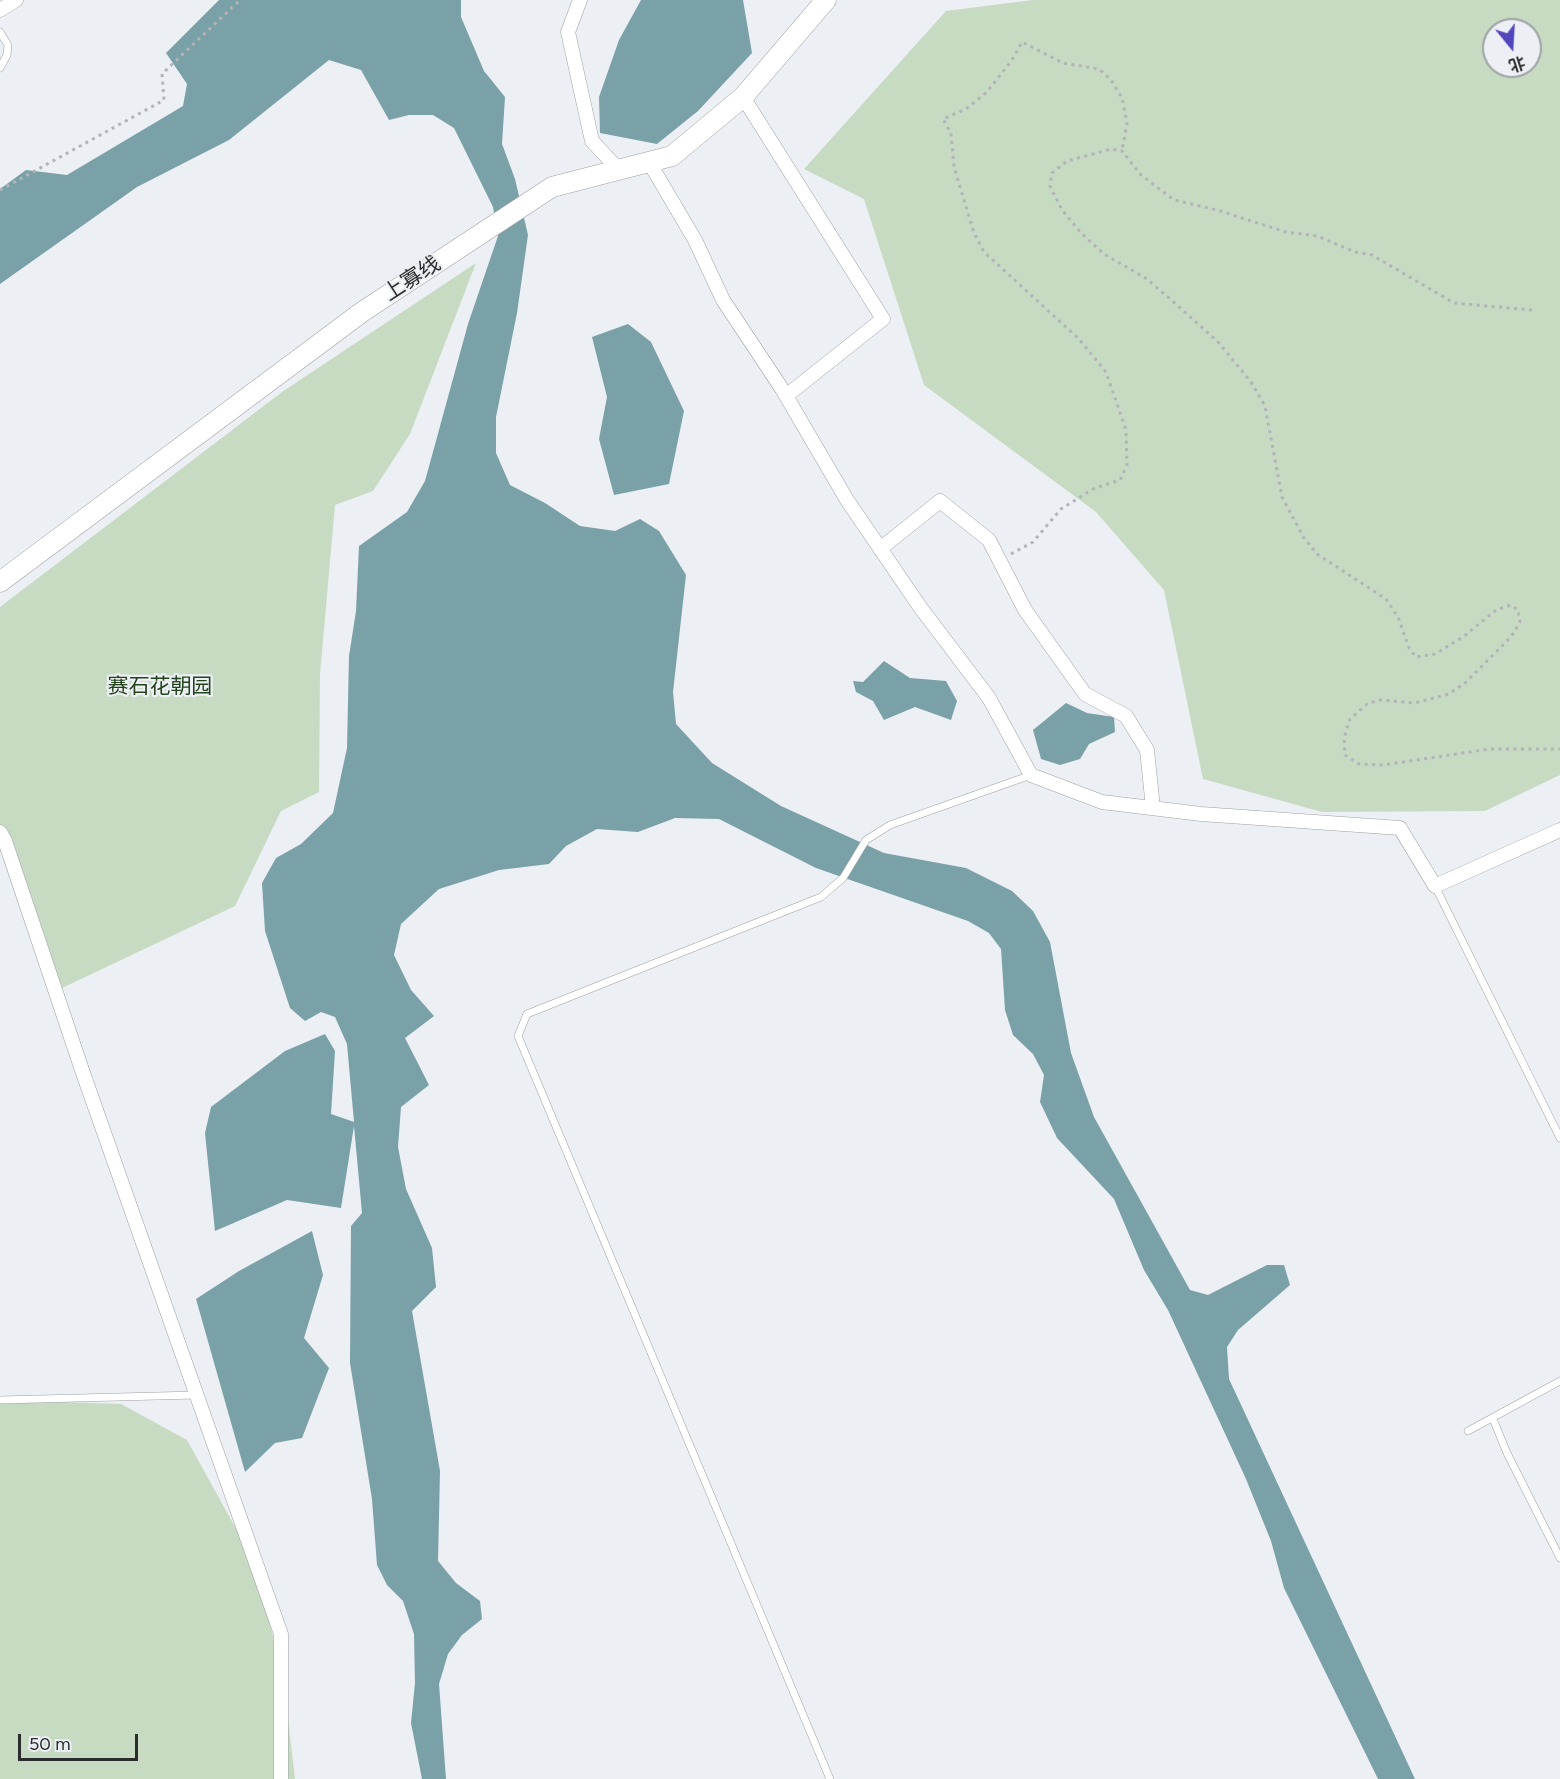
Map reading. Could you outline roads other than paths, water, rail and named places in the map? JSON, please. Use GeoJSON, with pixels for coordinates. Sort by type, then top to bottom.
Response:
{"type":"FeatureCollection","features":[{"type":"Feature","properties":{"kind":"street"},"geometry":{"type":"LineString","coordinates":[[0,10],[16,0]]}},
{"type":"Feature","properties":{"kind":"street"},"geometry":{"type":"LineString","coordinates":[[580,0],[568,32],[592,141],[619,170]]}},
{"type":"Feature","properties":{"kind":"street","name":"上寡线"},"geometry":{"type":"LineString","coordinates":[[0,582],[362,312],[552,187],[672,156],[743,97],[826,0]]}},
{"type":"Feature","properties":{"kind":"street"},"geometry":{"type":"LineString","coordinates":[[743,97],[883,319],[786,396]]}},
{"type":"Feature","properties":{"kind":"street"},"geometry":{"type":"LineString","coordinates":[[649,162],[695,240],[723,300],[786,396],[847,500],[920,608],[989,698],[1031,775],[1102,802],[1400,828],[1435,886],[1560,830]]}},
{"type":"Feature","properties":{"kind":"street"},"geometry":{"type":"LineString","coordinates":[[880,549],[940,501],[989,540],[1025,610],[1085,694],[1126,716],[1147,750],[1153,808]]}},
{"type":"Feature","properties":{"kind":"street"},"geometry":{"type":"LineString","coordinates":[[0,832],[281,1634],[281,1779]]}},
{"type":"Feature","properties":{"kind":"lane"},"geometry":{"type":"LineString","coordinates":[[0,32],[8,45],[7,56],[0,68]]}},
{"type":"Feature","properties":{"kind":"lane"},"geometry":{"type":"LineString","coordinates":[[830,1779],[518,1036],[527,1014],[821,897],[843,878],[866,840],[890,825],[1031,775]]}},
{"type":"Feature","properties":{"kind":"lane"},"geometry":{"type":"LineString","coordinates":[[1435,886],[1560,1138]]}},
{"type":"Feature","properties":{"kind":"lane"},"geometry":{"type":"LineString","coordinates":[[1468,1431],[1560,1381]]}},
{"type":"Feature","properties":{"kind":"lane"},"geometry":{"type":"LineString","coordinates":[[0,1400],[196,1395]]}},
{"type":"Feature","properties":{"kind":"lane"},"geometry":{"type":"LineString","coordinates":[[1493,1419],[1506,1453],[1560,1558]]}},
{"type":"Feature","properties":{"kind":"water"},"geometry":{"type":"Polygon","coordinates":[[[219,0],[461,0],[461,17],[484,71],[505,97],[502,144],[515,179],[528,235],[517,313],[496,417],[496,453],[510,485],[545,503],[580,526],[615,531],[640,519],[659,531],[686,575],[673,692],[676,724],[712,763],[781,806],[884,853],[966,868],[1012,891],[1033,911],[1050,942],[1071,1053],[1094,1117],[1190,1290],[1208,1295],[1267,1265],[1284,1265],[1290,1285],[1238,1330],[1227,1347],[1229,1379],[1415,1779],[1378,1779],[1284,1588],[1271,1541],[1246,1479],[1168,1310],[1144,1270],[1114,1199],[1057,1138],[1040,1102],[1044,1075],[1033,1054],[1013,1035],[1005,1010],[1001,949],[989,933],[968,921],[816,868],[719,819],[675,818],[638,832],[597,829],[566,846],[549,864],[499,870],[439,889],[401,924],[394,955],[411,990],[434,1016],[405,1038],[429,1085],[401,1107],[398,1147],[406,1189],[432,1248],[436,1287],[412,1311],[440,1471],[438,1561],[456,1583],[480,1601],[482,1619],[462,1635],[448,1654],[439,1684],[446,1779],[422,1779],[411,1723],[415,1683],[414,1634],[403,1601],[387,1585],[377,1565],[372,1499],[350,1363],[351,1226],[362,1213],[354,1126],[341,1208],[287,1200],[215,1231],[205,1133],[211,1107],[285,1051],[325,1034],[335,1051],[331,1114],[354,1122],[347,1044],[335,1017],[321,1012],[305,1021],[290,1008],[265,931],[262,883],[276,858],[301,844],[333,813],[347,748],[349,656],[356,611],[359,546],[407,512],[425,481],[468,324],[498,236],[493,207],[454,128],[433,115],[409,115],[389,120],[361,70],[329,60],[229,140],[137,187],[0,284],[0,189],[26,170],[67,175],[183,106],[187,84],[166,53],[219,0]]]}},
{"type":"Feature","properties":{"kind":"water"},"geometry":{"type":"Polygon","coordinates":[[[641,0],[743,0],[752,53],[698,111],[657,144],[600,133],[599,97],[619,40],[641,0]]]}},
{"type":"Feature","properties":{"kind":"water"},"geometry":{"type":"Polygon","coordinates":[[[628,324],[651,342],[684,411],[669,484],[614,495],[599,439],[607,397],[592,337],[628,324]]]}},
{"type":"Feature","properties":{"kind":"water"},"geometry":{"type":"Polygon","coordinates":[[[884,661],[910,678],[946,681],[957,701],[951,720],[915,707],[884,720],[873,701],[856,692],[853,681],[863,682],[884,661]]]}},
{"type":"Feature","properties":{"kind":"water"},"geometry":{"type":"Polygon","coordinates":[[[1066,703],[1087,713],[1114,717],[1115,732],[1089,744],[1080,759],[1060,765],[1041,759],[1033,730],[1066,703]]]}},
{"type":"Feature","properties":{"kind":"water"},"geometry":{"type":"Polygon","coordinates":[[[312,1231],[323,1275],[304,1338],[329,1368],[302,1438],[275,1443],[245,1472],[196,1299],[239,1271],[312,1231]]]}},
{"type":"Feature","properties":{"kind":"park label","name":"赛石花朝园"},"geometry":{"type":"Point","coordinates":[160,687]}}]}
